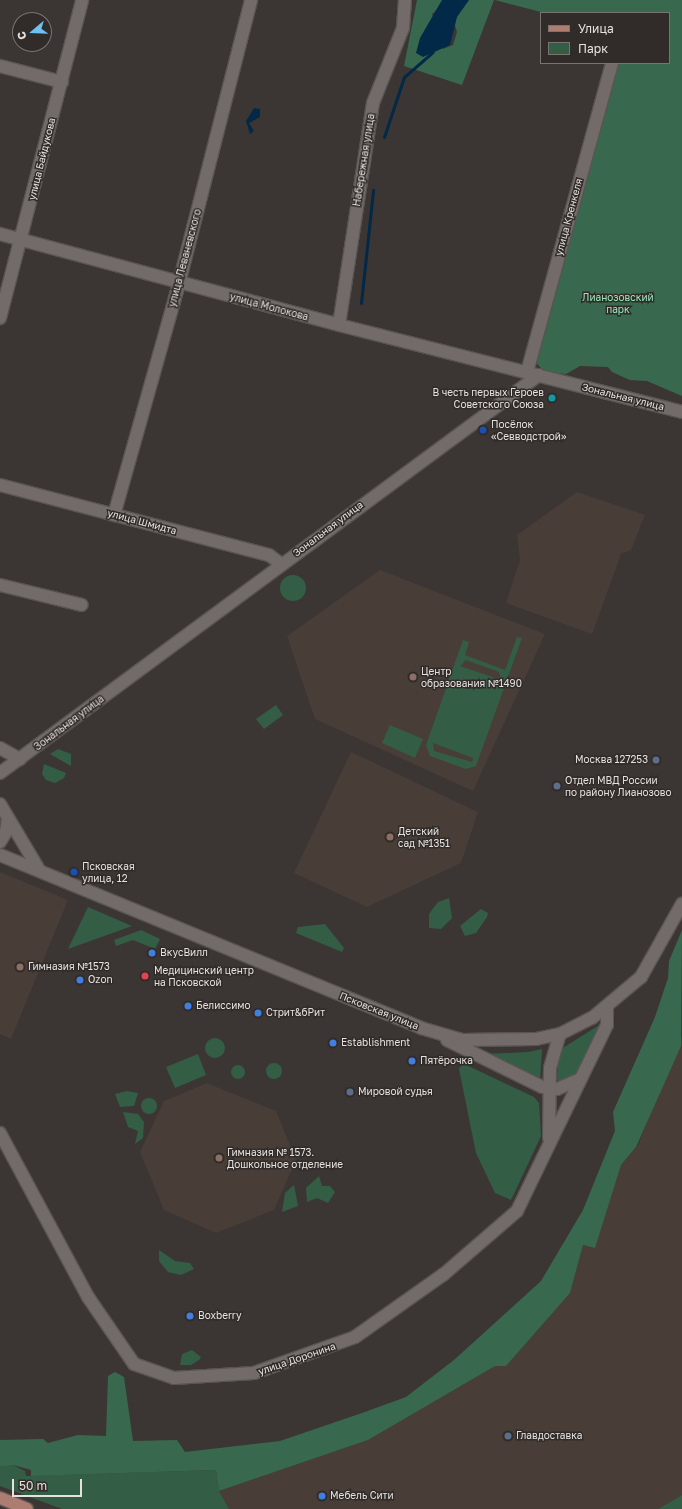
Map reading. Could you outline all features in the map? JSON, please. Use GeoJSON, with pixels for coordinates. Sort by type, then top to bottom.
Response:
{"type":"FeatureCollection","features":[{"type":"Feature","properties":{"kind":"main road"},"geometry":{"type":"LineString","coordinates":[[0,1498],[27,1509]]}},
{"type":"Feature","properties":{"kind":"street","name":"улица Байдукова"},"geometry":{"type":"LineString","coordinates":[[0,318],[22,239],[62,82],[81,0]]}},
{"type":"Feature","properties":{"kind":"street","name":"улица Леваневского"},"geometry":{"type":"LineString","coordinates":[[114,515],[179,283],[251,0]]}},
{"type":"Feature","properties":{"kind":"street","name":"Набережная улица"},"geometry":{"type":"LineString","coordinates":[[339,325],[373,103],[403,28],[405,0]]}},
{"type":"Feature","properties":{"kind":"street","name":"улица Кренкеля"},"geometry":{"type":"LineString","coordinates":[[527,372],[612,64]]}},
{"type":"Feature","properties":{"kind":"street"},"geometry":{"type":"LineString","coordinates":[[0,66],[62,82]]}},
{"type":"Feature","properties":{"kind":"street","name":"улица Молокова"},"geometry":{"type":"LineString","coordinates":[[0,234],[339,325],[539,375]]}},
{"type":"Feature","properties":{"kind":"street","name":"Зональная улица"},"geometry":{"type":"LineString","coordinates":[[0,773],[539,375],[682,412]]}},
{"type":"Feature","properties":{"kind":"street","name":"улица Шмидта"},"geometry":{"type":"LineString","coordinates":[[0,485],[269,555],[282,564]]}},
{"type":"Feature","properties":{"kind":"street"},"geometry":{"type":"LineString","coordinates":[[0,585],[82,605]]}},
{"type":"Feature","properties":{"kind":"street"},"geometry":{"type":"LineString","coordinates":[[0,748],[20,759]]}},
{"type":"Feature","properties":{"kind":"street"},"geometry":{"type":"LineString","coordinates":[[0,804],[38,868]]}},
{"type":"Feature","properties":{"kind":"street"},"geometry":{"type":"LineString","coordinates":[[0,842],[6,832],[8,818]]}},
{"type":"Feature","properties":{"kind":"street","name":"Псковская улица"},"geometry":{"type":"LineString","coordinates":[[0,855],[38,868],[439,1035],[490,1042],[560,1034],[607,1008],[641,977],[682,904]]}},
{"type":"Feature","properties":{"kind":"street"},"geometry":{"type":"LineString","coordinates":[[547,1151],[607,1025],[607,1008]]}},
{"type":"Feature","properties":{"kind":"street"},"geometry":{"type":"LineString","coordinates":[[547,1151],[551,1120],[550,1089],[554,1049],[560,1034]]}},
{"type":"Feature","properties":{"kind":"street"},"geometry":{"type":"LineString","coordinates":[[439,1035],[530,1083],[550,1089],[568,1087],[580,1079]]}},
{"type":"Feature","properties":{"kind":"street"},"geometry":{"type":"LineString","coordinates":[[530,1083],[544,1103],[551,1120]]}},
{"type":"Feature","properties":{"kind":"street","name":"улица Доронина"},"geometry":{"type":"LineString","coordinates":[[0,1133],[88,1297],[120,1348],[134,1364],[174,1378],[254,1374],[338,1345],[444,1274],[517,1211],[547,1151]]}},
{"type":"Feature","properties":{"kind":"shaded area"},"geometry":{"type":"Polygon","coordinates":[[[577,492],[645,515],[631,550],[621,554],[592,634],[506,603],[520,560],[517,535],[577,492]]]}},
{"type":"Feature","properties":{"kind":"shaded area","name":"Центр образования №1490"},"geometry":{"type":"Polygon","coordinates":[[[380,570],[545,634],[473,791],[315,719],[287,636],[380,570]]]}},
{"type":"Feature","properties":{"kind":"shaded area","name":"Детский сад №1351"},"geometry":{"type":"Polygon","coordinates":[[[351,752],[478,812],[461,863],[367,907],[294,873],[351,752]]]}},
{"type":"Feature","properties":{"kind":"shaded area","name":"Гимназия №1573"},"geometry":{"type":"Polygon","coordinates":[[[0,872],[68,900],[11,1039],[0,1034],[0,872]]]}},
{"type":"Feature","properties":{"kind":"shaded area"},"geometry":{"type":"Polygon","coordinates":[[[682,1036],[682,1495],[658,1509],[229,1509],[219,1491],[368,1440],[498,1364],[506,1366],[570,1293],[583,1245],[595,1248],[611,1190],[621,1165],[638,1145],[682,1036]]]}},
{"type":"Feature","properties":{"kind":"shaded area","name":"Гимназия № 1573. Дошкольное отделение"},"geometry":{"type":"Polygon","coordinates":[[[207,1083],[276,1111],[296,1160],[274,1210],[216,1233],[164,1210],[140,1152],[164,1101],[207,1083]]]}},
{"type":"Feature","properties":{"kind":"green space"},"geometry":{"type":"Polygon","coordinates":[[[417,0],[448,0],[432,14],[443,49],[453,45],[457,32],[454,22],[465,0],[494,0],[462,85],[404,66],[417,0]]]}},
{"type":"Feature","properties":{"kind":"green space","name":"Лианозовский парк"},"geometry":{"type":"Polygon","coordinates":[[[495,0],[682,0],[682,396],[647,381],[630,380],[612,372],[608,367],[580,366],[566,374],[544,372],[536,362],[617,64],[670,64],[670,12],[541,12],[495,0]]]}},
{"type":"Feature","properties":{"kind":"green space"},"geometry":{"type":"Polygon","coordinates":[[[293,575],[302,579],[306,588],[302,597],[293,601],[284,597],[280,588],[284,579],[293,575]]]}},
{"type":"Feature","properties":{"kind":"green space"},"geometry":{"type":"Polygon","coordinates":[[[517,637],[522,638],[476,766],[466,769],[430,756],[426,745],[463,640],[469,642],[465,655],[505,670],[517,637]],[[466,660],[460,666],[501,680],[499,672],[466,660]],[[433,743],[434,751],[472,762],[473,758],[433,743]]]}},
{"type":"Feature","properties":{"kind":"green space"},"geometry":{"type":"Polygon","coordinates":[[[276,705],[283,715],[264,729],[256,719],[276,705]]]}},
{"type":"Feature","properties":{"kind":"green space"},"geometry":{"type":"Polygon","coordinates":[[[390,725],[423,739],[415,758],[382,743],[390,725]]]}},
{"type":"Feature","properties":{"kind":"green space"},"geometry":{"type":"Polygon","coordinates":[[[58,749],[71,754],[71,766],[50,754],[58,749]]]}},
{"type":"Feature","properties":{"kind":"green space"},"geometry":{"type":"Polygon","coordinates":[[[44,764],[66,773],[64,778],[55,783],[46,780],[42,774],[44,764]]]}},
{"type":"Feature","properties":{"kind":"green space"},"geometry":{"type":"Polygon","coordinates":[[[449,898],[452,918],[441,929],[429,928],[429,914],[438,902],[449,898]]]}},
{"type":"Feature","properties":{"kind":"green space"},"geometry":{"type":"Polygon","coordinates":[[[88,907],[132,926],[68,949],[88,907]]]}},
{"type":"Feature","properties":{"kind":"green space"},"geometry":{"type":"Polygon","coordinates":[[[481,909],[488,913],[487,917],[476,933],[465,936],[460,926],[481,909]]]}},
{"type":"Feature","properties":{"kind":"green space"},"geometry":{"type":"Polygon","coordinates":[[[325,924],[344,948],[342,952],[296,933],[298,927],[325,924]]]}},
{"type":"Feature","properties":{"kind":"green space"},"geometry":{"type":"Polygon","coordinates":[[[141,930],[160,939],[155,949],[133,940],[116,946],[114,940],[141,930]]]}},
{"type":"Feature","properties":{"kind":"green space"},"geometry":{"type":"Polygon","coordinates":[[[682,930],[681,1046],[636,1147],[621,1165],[595,1248],[583,1245],[570,1293],[506,1366],[495,1366],[368,1440],[219,1491],[216,1470],[31,1476],[31,1470],[13,1465],[0,1467],[0,1440],[43,1439],[48,1443],[78,1435],[106,1436],[108,1376],[115,1372],[124,1377],[133,1441],[177,1440],[185,1452],[280,1441],[362,1413],[406,1397],[454,1360],[541,1281],[583,1210],[615,1131],[613,1112],[655,1017],[668,978],[669,961],[682,930]]]}},
{"type":"Feature","properties":{"kind":"green space"},"geometry":{"type":"Polygon","coordinates":[[[601,1024],[577,1075],[561,1082],[557,1080],[558,1051],[601,1024]]]}},
{"type":"Feature","properties":{"kind":"green space"},"geometry":{"type":"Polygon","coordinates":[[[215,1038],[222,1041],[225,1048],[222,1055],[215,1058],[208,1055],[205,1048],[208,1041],[215,1038]]]}},
{"type":"Feature","properties":{"kind":"green space"},"geometry":{"type":"Polygon","coordinates":[[[542,1049],[540,1081],[486,1054],[528,1052],[542,1049]]]}},
{"type":"Feature","properties":{"kind":"green space"},"geometry":{"type":"Polygon","coordinates":[[[198,1054],[206,1075],[175,1088],[166,1067],[198,1054]]]}},
{"type":"Feature","properties":{"kind":"green space"},"geometry":{"type":"Polygon","coordinates":[[[271,1063],[277,1063],[282,1068],[280,1077],[277,1079],[271,1079],[266,1074],[266,1068],[271,1063]]]}},
{"type":"Feature","properties":{"kind":"green space"},"geometry":{"type":"Polygon","coordinates":[[[462,1063],[534,1097],[539,1103],[541,1136],[511,1200],[495,1193],[476,1153],[459,1069],[462,1063]]]}},
{"type":"Feature","properties":{"kind":"green space"},"geometry":{"type":"Polygon","coordinates":[[[235,1065],[241,1065],[245,1069],[245,1075],[241,1079],[235,1079],[231,1075],[231,1069],[235,1065]]]}},
{"type":"Feature","properties":{"kind":"green space"},"geometry":{"type":"Polygon","coordinates":[[[127,1091],[138,1093],[134,1106],[120,1107],[115,1094],[127,1091]]]}},
{"type":"Feature","properties":{"kind":"green space"},"geometry":{"type":"Polygon","coordinates":[[[149,1098],[156,1103],[157,1106],[152,1113],[149,1114],[142,1109],[141,1106],[146,1099],[149,1098]]]}},
{"type":"Feature","properties":{"kind":"green space"},"geometry":{"type":"Polygon","coordinates":[[[123,1112],[138,1114],[144,1122],[143,1138],[135,1144],[138,1131],[128,1127],[123,1112]]]}},
{"type":"Feature","properties":{"kind":"green space"},"geometry":{"type":"Polygon","coordinates":[[[319,1176],[322,1186],[330,1186],[335,1192],[328,1203],[317,1198],[307,1202],[306,1188],[319,1176]]]}},
{"type":"Feature","properties":{"kind":"green space"},"geometry":{"type":"Polygon","coordinates":[[[294,1185],[298,1206],[282,1212],[285,1193],[294,1185]]]}},
{"type":"Feature","properties":{"kind":"green space"},"geometry":{"type":"Polygon","coordinates":[[[159,1250],[175,1261],[190,1263],[194,1269],[181,1275],[168,1272],[159,1261],[159,1250]]]}},
{"type":"Feature","properties":{"kind":"green space"},"geometry":{"type":"Polygon","coordinates":[[[192,1350],[201,1357],[199,1360],[191,1365],[180,1365],[182,1354],[192,1350]]]}},
{"type":"Feature","properties":{"kind":"green space"},"geometry":{"type":"Polygon","coordinates":[[[13,1465],[25,1471],[26,1476],[216,1470],[219,1491],[229,1509],[62,1509],[0,1486],[0,1467],[13,1465]]]}},
{"type":"Feature","properties":{"kind":"green space"},"geometry":{"type":"Polygon","coordinates":[[[682,1495],[682,1509],[658,1509],[682,1495]]]}},
{"type":"Feature","properties":{"kind":"water"},"geometry":{"type":"Polygon","coordinates":[[[442,0],[469,0],[457,17],[450,45],[423,57],[416,53],[420,38],[442,0]]]}},
{"type":"Feature","properties":{"kind":"water"},"geometry":{"type":"Polygon","coordinates":[[[254,108],[260,109],[260,117],[249,123],[254,131],[250,134],[246,121],[254,108]]]}},
{"type":"Feature","properties":{"kind":"waterway"},"geometry":{"type":"LineString","coordinates":[[384,137],[404,77],[433,52]]}},
{"type":"Feature","properties":{"kind":"waterway"},"geometry":{"type":"LineString","coordinates":[[361,303],[373,190]]}},
{"type":"Feature","properties":{"kind":"place","name":"В честь первых Героев Советского Союза"},"geometry":{"type":"Point","coordinates":[552,398]}},
{"type":"Feature","properties":{"kind":"place","name":"Посёлок «Севводстрой»"},"geometry":{"type":"Point","coordinates":[483,430]}},
{"type":"Feature","properties":{"kind":"place","name":"Центр образования №1490"},"geometry":{"type":"Point","coordinates":[413,677]}},
{"type":"Feature","properties":{"kind":"place","name":"Москва 127253"},"geometry":{"type":"Point","coordinates":[656,760]}},
{"type":"Feature","properties":{"kind":"place","name":"Отдел МВД России по району Лианозово"},"geometry":{"type":"Point","coordinates":[557,786]}},
{"type":"Feature","properties":{"kind":"place","name":"Детский сад №1351"},"geometry":{"type":"Point","coordinates":[390,837]}},
{"type":"Feature","properties":{"kind":"place","name":"Псковская улица, 12"},"geometry":{"type":"Point","coordinates":[74,872]}},
{"type":"Feature","properties":{"kind":"place","name":"ВкусВилл"},"geometry":{"type":"Point","coordinates":[152,953]}},
{"type":"Feature","properties":{"kind":"place","name":"Гимназия №1573"},"geometry":{"type":"Point","coordinates":[20,967]}},
{"type":"Feature","properties":{"kind":"place","name":"Медицинский центр на Псковской"},"geometry":{"type":"Point","coordinates":[145,976]}},
{"type":"Feature","properties":{"kind":"place","name":"Ozon"},"geometry":{"type":"Point","coordinates":[80,980]}},
{"type":"Feature","properties":{"kind":"place","name":"Белиссимо"},"geometry":{"type":"Point","coordinates":[188,1006]}},
{"type":"Feature","properties":{"kind":"place","name":"Стрит&бРит"},"geometry":{"type":"Point","coordinates":[258,1013]}},
{"type":"Feature","properties":{"kind":"place","name":"Establishment"},"geometry":{"type":"Point","coordinates":[333,1043]}},
{"type":"Feature","properties":{"kind":"place","name":"Пятёрочка"},"geometry":{"type":"Point","coordinates":[412,1061]}},
{"type":"Feature","properties":{"kind":"place","name":"Мировой судья"},"geometry":{"type":"Point","coordinates":[350,1092]}},
{"type":"Feature","properties":{"kind":"place","name":"Гимназия № 1573. Дошкольное отделение"},"geometry":{"type":"Point","coordinates":[219,1158]}},
{"type":"Feature","properties":{"kind":"place","name":"Boxberry"},"geometry":{"type":"Point","coordinates":[190,1316]}},
{"type":"Feature","properties":{"kind":"place","name":"Главдоставка"},"geometry":{"type":"Point","coordinates":[508,1436]}},
{"type":"Feature","properties":{"kind":"place","name":"Мебель Сити"},"geometry":{"type":"Point","coordinates":[322,1496]}}]}
